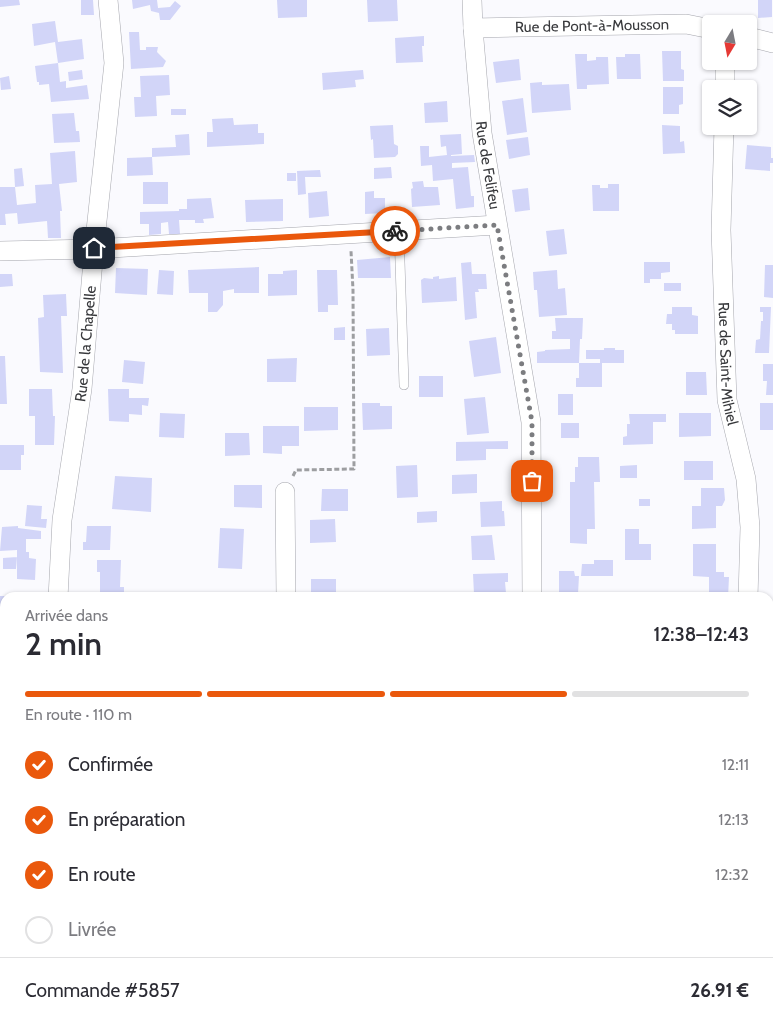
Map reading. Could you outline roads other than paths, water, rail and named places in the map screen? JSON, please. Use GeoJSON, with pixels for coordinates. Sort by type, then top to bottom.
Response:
{"type":"FeatureCollection","features":[{"type":"Feature","properties":{"kind":"street","name":"Rue de la Chapelle"},"geometry":{"type":"LineString","coordinates":[[58,592],[62,520],[82,389],[94,248],[114,63],[108,0]]}},
{"type":"Feature","properties":{"kind":"street","name":"Rue de Felifeu"},"geometry":{"type":"LineString","coordinates":[[472,0],[482,133],[532,422],[532,592]]}},
{"type":"Feature","properties":{"kind":"street","name":"Rue de Pont-à-Mousson"},"geometry":{"type":"LineString","coordinates":[[473,28],[686,24],[702,27]]}},
{"type":"Feature","properties":{"kind":"street"},"geometry":{"type":"LineString","coordinates":[[758,39],[773,43]]}},
{"type":"Feature","properties":{"kind":"street","name":"Rue de Saint-Mihiel"},"geometry":{"type":"LineString","coordinates":[[724,135],[722,230],[727,400],[746,479],[750,527],[748,592]]}},
{"type":"Feature","properties":{"kind":"street"},"geometry":{"type":"LineString","coordinates":[[0,251],[94,248],[497,225]]}},
{"type":"Feature","properties":{"kind":"street"},"geometry":{"type":"LineString","coordinates":[[284,492],[286,592]]}},
{"type":"Feature","properties":{"kind":"lane"},"geometry":{"type":"LineString","coordinates":[[399,231],[404,385]]}}]}
